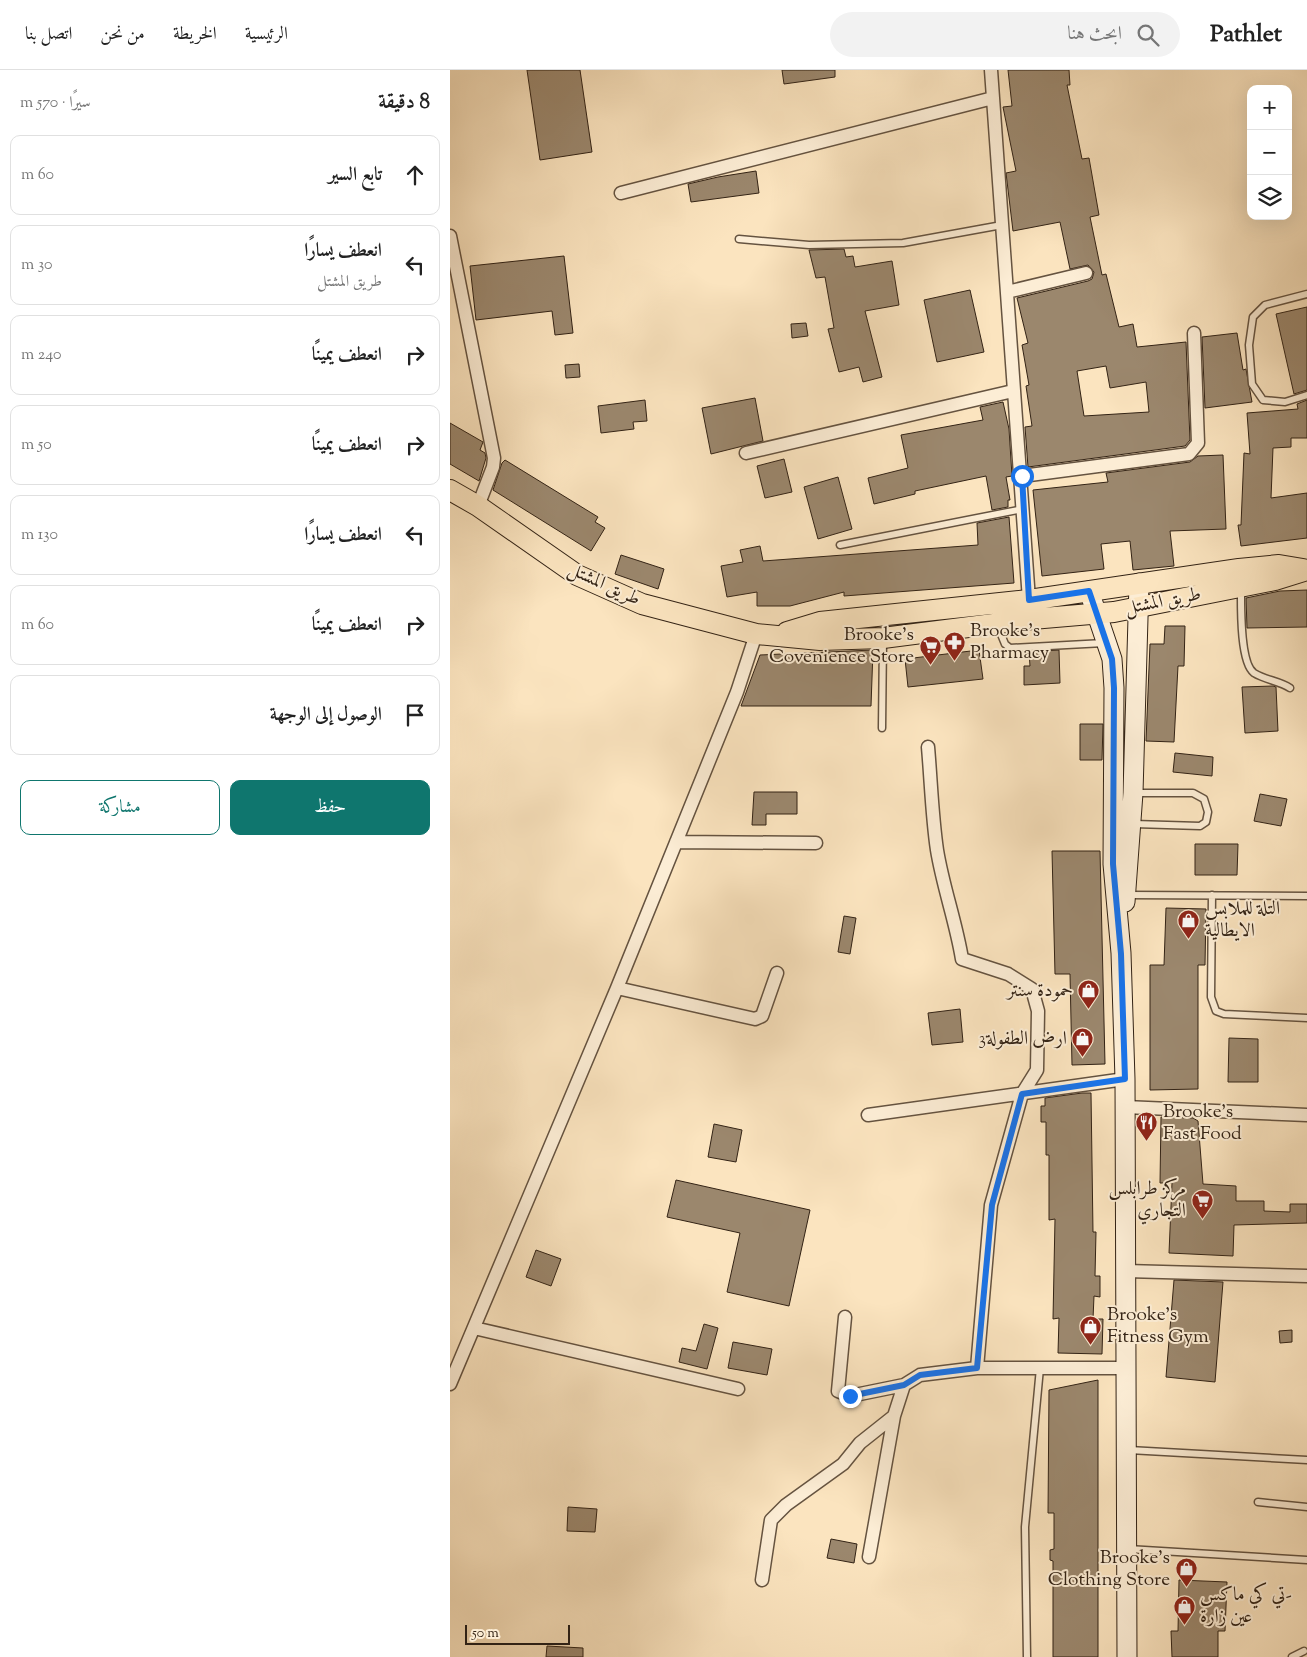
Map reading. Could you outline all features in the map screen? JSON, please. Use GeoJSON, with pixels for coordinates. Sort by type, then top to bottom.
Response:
{"type":"FeatureCollection","features":[{"type":"Feature","properties":{"kind":"main road","name":"طريق المشتل"},"geometry":{"type":"LineString","coordinates":[[450,490],[478,506],[576,575],[642,604],[756,634],[820,640],[883,638],[1139,607],[1275,580],[1307,570]]}},
{"type":"Feature","properties":{"kind":"main road","name":"طريق المشتل"},"geometry":{"type":"LineString","coordinates":[[778,635],[820,622],[1029,600],[1139,583],[1279,565],[1307,570]]}},
{"type":"Feature","properties":{"kind":"main road"},"geometry":{"type":"LineString","coordinates":[[1121,954],[1132,793],[1135,656],[1139,583]]}},
{"type":"Feature","properties":{"kind":"main road"},"geometry":{"type":"LineString","coordinates":[[1089,591],[1112,659],[1114,688],[1113,864],[1121,954],[1125,1079],[1126,1657]]}},
{"type":"Feature","properties":{"kind":"street"},"geometry":{"type":"LineString","coordinates":[[991,70],[1013,391],[1022,476],[1029,600]]}},
{"type":"Feature","properties":{"kind":"street"},"geometry":{"type":"LineString","coordinates":[[620,192],[993,98]]}},
{"type":"Feature","properties":{"kind":"street"},"geometry":{"type":"LineString","coordinates":[[450,236],[494,458],[493,467],[478,506]]}},
{"type":"Feature","properties":{"kind":"street"},"geometry":{"type":"LineString","coordinates":[[1006,292],[1086,272]]}},
{"type":"Feature","properties":{"kind":"street"},"geometry":{"type":"LineString","coordinates":[[1022,476],[1189,454],[1198,443],[1194,334]]}},
{"type":"Feature","properties":{"kind":"street"},"geometry":{"type":"LineString","coordinates":[[746,453],[1013,391]]}},
{"type":"Feature","properties":{"kind":"street"},"geometry":{"type":"LineString","coordinates":[[450,1384],[617,988],[737,692],[756,634]]}},
{"type":"Feature","properties":{"kind":"street"},"geometry":{"type":"LineString","coordinates":[[928,747],[937,849],[947,899],[956,925],[962,959],[1008,974],[1032,989],[1038,1011],[1037,1070],[1022,1094],[992,1205],[977,1368]]}},
{"type":"Feature","properties":{"kind":"street"},"geometry":{"type":"LineString","coordinates":[[676,842],[816,843]]}},
{"type":"Feature","properties":{"kind":"street"},"geometry":{"type":"LineString","coordinates":[[617,988],[755,1019],[762,1016],[777,973]]}},
{"type":"Feature","properties":{"kind":"street"},"geometry":{"type":"LineString","coordinates":[[868,1115],[1125,1079]]}},
{"type":"Feature","properties":{"kind":"street"},"geometry":{"type":"LineString","coordinates":[[1125,1107],[1307,1115]]}},
{"type":"Feature","properties":{"kind":"street"},"geometry":{"type":"LineString","coordinates":[[1126,1271],[1307,1276]]}},
{"type":"Feature","properties":{"kind":"street"},"geometry":{"type":"LineString","coordinates":[[845,1317],[838,1392],[850,1396],[904,1385],[920,1375],[977,1368],[1125,1368]]}},
{"type":"Feature","properties":{"kind":"street"},"geometry":{"type":"LineString","coordinates":[[474,1328],[738,1389]]}},
{"type":"Feature","properties":{"kind":"street"},"geometry":{"type":"LineString","coordinates":[[869,1557],[894,1416],[904,1385]]}},
{"type":"Feature","properties":{"kind":"street"},"geometry":{"type":"LineString","coordinates":[[762,1580],[771,1520],[786,1505],[843,1464],[860,1443],[894,1416]]}},
{"type":"Feature","properties":{"kind":"lane"},"geometry":{"type":"LineString","coordinates":[[739,239],[809,245],[903,243],[1002,226]]}},
{"type":"Feature","properties":{"kind":"lane"},"geometry":{"type":"LineString","coordinates":[[1307,294],[1265,305],[1258,311],[1253,317],[1249,345],[1252,384],[1263,400],[1285,402],[1307,395]]}},
{"type":"Feature","properties":{"kind":"lane"},"geometry":{"type":"LineString","coordinates":[[840,545],[1024,509]]}},
{"type":"Feature","properties":{"kind":"lane"},"geometry":{"type":"LineString","coordinates":[[1241,586],[1242,622],[1248,666],[1253,672],[1290,688]]}},
{"type":"Feature","properties":{"kind":"lane"},"geometry":{"type":"LineString","coordinates":[[996,623],[1005,644],[1010,648],[1106,643]]}},
{"type":"Feature","properties":{"kind":"lane"},"geometry":{"type":"LineString","coordinates":[[882,728],[883,638]]}},
{"type":"Feature","properties":{"kind":"lane"},"geometry":{"type":"LineString","coordinates":[[1130,824],[1200,826],[1206,822],[1208,812],[1204,799],[1193,793],[1132,793]]}},
{"type":"Feature","properties":{"kind":"lane"},"geometry":{"type":"LineString","coordinates":[[1126,895],[1307,896]]}},
{"type":"Feature","properties":{"kind":"lane"},"geometry":{"type":"LineString","coordinates":[[1212,895],[1211,997],[1216,1011],[1224,1014],[1307,1018]]}},
{"type":"Feature","properties":{"kind":"lane"},"geometry":{"type":"LineString","coordinates":[[1026,1657],[1026,1527],[1040,1368]]}},
{"type":"Feature","properties":{"kind":"lane"},"geometry":{"type":"LineString","coordinates":[[1125,1449],[1307,1460]]}},
{"type":"Feature","properties":{"kind":"lane"},"geometry":{"type":"LineString","coordinates":[[1258,1502],[1307,1507]]}},
{"type":"Feature","properties":{"kind":"lane"},"geometry":{"type":"LineString","coordinates":[[1126,1549],[1307,1560]]}},
{"type":"Feature","properties":{"kind":"lane"},"geometry":{"type":"LineString","coordinates":[[1292,1657],[1304,1651]]}},
{"type":"Feature","properties":{"kind":"building"},"geometry":{"type":"Polygon","coordinates":[[[527,70],[580,70],[592,152],[540,160],[527,70]]]}},
{"type":"Feature","properties":{"kind":"building"},"geometry":{"type":"Polygon","coordinates":[[[782,70],[835,70],[835,77],[784,84],[782,70]]]}},
{"type":"Feature","properties":{"kind":"building"},"geometry":{"type":"Polygon","coordinates":[[[1008,70],[1069,70],[1070,85],[1067,85],[1082,159],[1089,158],[1099,215],[1090,217],[1102,275],[1106,274],[1119,327],[1133,324],[1137,347],[1186,342],[1190,440],[1185,446],[1028,467],[1025,427],[1032,426],[1026,386],[1029,385],[1022,345],[1028,343],[1017,298],[1088,281],[1092,279],[1094,272],[1088,265],[1070,269],[1060,222],[1013,231],[1006,173],[1016,171],[1003,107],[1012,106],[1008,70]],[[1106,366],[1077,371],[1084,416],[1149,412],[1146,382],[1110,388],[1106,366]]]}},
{"type":"Feature","properties":{"kind":"building"},"geometry":{"type":"Polygon","coordinates":[[[756,171],[759,193],[691,202],[688,184],[756,171]]]}},
{"type":"Feature","properties":{"kind":"building"},"geometry":{"type":"Polygon","coordinates":[[[844,249],[846,257],[853,256],[855,267],[892,261],[899,305],[865,311],[882,377],[863,382],[859,367],[839,372],[828,329],[834,328],[825,277],[816,278],[809,250],[844,249]]]}},
{"type":"Feature","properties":{"kind":"building"},"geometry":{"type":"Polygon","coordinates":[[[564,256],[573,333],[555,335],[552,311],[476,320],[470,266],[564,256]]]}},
{"type":"Feature","properties":{"kind":"building"},"geometry":{"type":"Polygon","coordinates":[[[970,290],[984,352],[937,362],[924,300],[970,290]]]}},
{"type":"Feature","properties":{"kind":"building"},"geometry":{"type":"Polygon","coordinates":[[[1307,307],[1307,390],[1294,394],[1276,314],[1307,307]]]}},
{"type":"Feature","properties":{"kind":"building"},"geometry":{"type":"Polygon","coordinates":[[[806,323],[808,336],[792,338],[791,324],[806,323]]]}},
{"type":"Feature","properties":{"kind":"building"},"geometry":{"type":"Polygon","coordinates":[[[1237,333],[1243,370],[1246,369],[1252,402],[1205,408],[1202,337],[1237,333]]]}},
{"type":"Feature","properties":{"kind":"building"},"geometry":{"type":"Polygon","coordinates":[[[579,364],[580,377],[566,378],[565,365],[579,364]]]}},
{"type":"Feature","properties":{"kind":"building"},"geometry":{"type":"Polygon","coordinates":[[[755,398],[763,441],[711,454],[702,408],[755,398]]]}},
{"type":"Feature","properties":{"kind":"building"},"geometry":{"type":"Polygon","coordinates":[[[645,400],[647,421],[633,422],[634,429],[601,433],[598,406],[645,400]]]}},
{"type":"Feature","properties":{"kind":"building"},"geometry":{"type":"Polygon","coordinates":[[[1307,400],[1307,438],[1291,438],[1291,447],[1273,448],[1271,498],[1307,493],[1307,538],[1241,546],[1238,525],[1241,525],[1244,453],[1250,454],[1247,413],[1298,409],[1297,404],[1307,400]]]}},
{"type":"Feature","properties":{"kind":"building"},"geometry":{"type":"Polygon","coordinates":[[[1003,402],[1009,429],[1012,476],[1006,477],[1010,500],[1008,500],[1008,507],[992,510],[986,476],[915,491],[915,494],[874,504],[868,478],[908,468],[901,435],[983,420],[980,407],[1003,402]]]}},
{"type":"Feature","properties":{"kind":"building"},"geometry":{"type":"Polygon","coordinates":[[[450,423],[483,442],[480,450],[485,453],[486,458],[479,481],[450,464],[450,423]]]}},
{"type":"Feature","properties":{"kind":"building"},"geometry":{"type":"Polygon","coordinates":[[[1223,455],[1226,529],[1170,531],[1174,566],[1133,570],[1130,541],[1101,544],[1104,569],[1042,576],[1033,490],[1108,482],[1106,473],[1190,462],[1198,456],[1223,455]]]}},
{"type":"Feature","properties":{"kind":"building"},"geometry":{"type":"Polygon","coordinates":[[[784,459],[792,492],[765,498],[757,466],[784,459]]]}},
{"type":"Feature","properties":{"kind":"building"},"geometry":{"type":"Polygon","coordinates":[[[505,460],[598,517],[595,522],[605,528],[591,551],[493,490],[502,463],[505,460]]]}},
{"type":"Feature","properties":{"kind":"building"},"geometry":{"type":"Polygon","coordinates":[[[838,477],[852,529],[818,539],[804,487],[838,477]]]}},
{"type":"Feature","properties":{"kind":"building"},"geometry":{"type":"Polygon","coordinates":[[[1009,517],[1014,583],[844,596],[844,592],[790,606],[757,606],[757,592],[727,597],[721,566],[743,562],[740,550],[760,546],[763,561],[978,545],[977,523],[1009,517]]]}},
{"type":"Feature","properties":{"kind":"building"},"geometry":{"type":"Polygon","coordinates":[[[621,555],[664,569],[658,589],[615,574],[621,555]]]}},
{"type":"Feature","properties":{"kind":"building"},"geometry":{"type":"Polygon","coordinates":[[[1307,590],[1307,627],[1247,628],[1246,598],[1280,591],[1307,590]]]}},
{"type":"Feature","properties":{"kind":"building"},"geometry":{"type":"Polygon","coordinates":[[[1165,626],[1185,626],[1184,666],[1178,666],[1174,742],[1146,741],[1150,644],[1164,644],[1165,626]]]}},
{"type":"Feature","properties":{"kind":"building"},"geometry":{"type":"Polygon","coordinates":[[[873,650],[871,706],[741,706],[760,655],[873,650]]]}},
{"type":"Feature","properties":{"kind":"building"},"geometry":{"type":"Polygon","coordinates":[[[979,650],[983,679],[908,687],[905,659],[979,650]]]}},
{"type":"Feature","properties":{"kind":"building"},"geometry":{"type":"Polygon","coordinates":[[[1059,650],[1060,683],[1024,685],[1024,666],[1030,666],[1029,652],[1059,650]]]}},
{"type":"Feature","properties":{"kind":"building"},"geometry":{"type":"Polygon","coordinates":[[[1242,687],[1276,687],[1278,731],[1245,733],[1242,687]]]}},
{"type":"Feature","properties":{"kind":"building"},"geometry":{"type":"Polygon","coordinates":[[[1080,724],[1103,724],[1102,760],[1080,760],[1080,724]]]}},
{"type":"Feature","properties":{"kind":"building"},"geometry":{"type":"Polygon","coordinates":[[[1175,753],[1213,757],[1212,776],[1173,772],[1175,753]]]}},
{"type":"Feature","properties":{"kind":"building"},"geometry":{"type":"Polygon","coordinates":[[[754,792],[797,792],[797,814],[766,814],[766,825],[752,825],[754,792]]]}},
{"type":"Feature","properties":{"kind":"building"},"geometry":{"type":"Polygon","coordinates":[[[1260,794],[1287,799],[1281,826],[1254,821],[1260,794]]]}},
{"type":"Feature","properties":{"kind":"building"},"geometry":{"type":"Polygon","coordinates":[[[1195,844],[1238,844],[1237,875],[1195,875],[1195,844]]]}},
{"type":"Feature","properties":{"kind":"building"},"geometry":{"type":"Polygon","coordinates":[[[1052,851],[1100,851],[1105,1064],[1072,1065],[1070,974],[1055,974],[1052,851]]]}},
{"type":"Feature","properties":{"kind":"building"},"geometry":{"type":"Polygon","coordinates":[[[1166,908],[1206,909],[1205,965],[1198,965],[1198,1089],[1150,1090],[1150,965],[1164,965],[1166,908]]]}},
{"type":"Feature","properties":{"kind":"building"},"geometry":{"type":"Polygon","coordinates":[[[844,916],[856,918],[850,954],[838,952],[844,916]]]}},
{"type":"Feature","properties":{"kind":"building"},"geometry":{"type":"Polygon","coordinates":[[[960,1009],[963,1042],[932,1045],[928,1013],[960,1009]]]}},
{"type":"Feature","properties":{"kind":"building"},"geometry":{"type":"Polygon","coordinates":[[[1229,1038],[1258,1039],[1258,1082],[1228,1082],[1229,1038]]]}},
{"type":"Feature","properties":{"kind":"building"},"geometry":{"type":"Polygon","coordinates":[[[1091,1093],[1093,1232],[1096,1232],[1095,1276],[1100,1276],[1100,1297],[1094,1296],[1093,1319],[1103,1319],[1102,1354],[1058,1353],[1059,1318],[1053,1319],[1055,1219],[1049,1220],[1049,1155],[1046,1155],[1046,1122],[1041,1122],[1041,1106],[1045,1106],[1045,1098],[1091,1093]]]}},
{"type":"Feature","properties":{"kind":"building"},"geometry":{"type":"Polygon","coordinates":[[[1161,1117],[1193,1118],[1198,1121],[1203,1184],[1236,1186],[1236,1201],[1264,1201],[1264,1211],[1290,1212],[1290,1204],[1307,1204],[1307,1223],[1234,1225],[1233,1256],[1169,1253],[1172,1183],[1160,1183],[1161,1117]]]}},
{"type":"Feature","properties":{"kind":"building"},"geometry":{"type":"Polygon","coordinates":[[[714,1124],[742,1130],[736,1162],[708,1157],[714,1124]]]}},
{"type":"Feature","properties":{"kind":"building"},"geometry":{"type":"Polygon","coordinates":[[[676,1180],[810,1210],[789,1306],[727,1292],[740,1233],[667,1217],[676,1180]]]}},
{"type":"Feature","properties":{"kind":"building"},"geometry":{"type":"Polygon","coordinates":[[[536,1250],[561,1259],[551,1286],[526,1277],[536,1250]]]}},
{"type":"Feature","properties":{"kind":"building"},"geometry":{"type":"Polygon","coordinates":[[[1174,1280],[1223,1282],[1215,1382],[1166,1377],[1174,1280]]]}},
{"type":"Feature","properties":{"kind":"building"},"geometry":{"type":"Polygon","coordinates":[[[704,1324],[718,1328],[707,1369],[679,1362],[682,1348],[696,1351],[704,1324]]]}},
{"type":"Feature","properties":{"kind":"building"},"geometry":{"type":"Polygon","coordinates":[[[1292,1330],[1292,1342],[1280,1343],[1279,1331],[1292,1330]]]}},
{"type":"Feature","properties":{"kind":"building"},"geometry":{"type":"Polygon","coordinates":[[[733,1342],[772,1349],[767,1375],[728,1368],[733,1342]]]}},
{"type":"Feature","properties":{"kind":"building"},"geometry":{"type":"Polygon","coordinates":[[[1098,1380],[1098,1657],[1053,1657],[1053,1561],[1050,1560],[1050,1550],[1054,1549],[1054,1513],[1048,1513],[1049,1390],[1098,1380]]]}},
{"type":"Feature","properties":{"kind":"building"},"geometry":{"type":"Polygon","coordinates":[[[568,1507],[597,1509],[595,1532],[567,1531],[568,1507]]]}},
{"type":"Feature","properties":{"kind":"building"},"geometry":{"type":"Polygon","coordinates":[[[831,1539],[857,1544],[854,1563],[827,1558],[831,1539]]]}},
{"type":"Feature","properties":{"kind":"building"},"geometry":{"type":"Polygon","coordinates":[[[1179,1580],[1227,1582],[1225,1631],[1218,1631],[1218,1657],[1172,1657],[1171,1631],[1178,1631],[1179,1580]]]}},
{"type":"Feature","properties":{"kind":"building"},"geometry":{"type":"Polygon","coordinates":[[[547,1646],[583,1648],[583,1657],[546,1657],[547,1646]]]}},
{"type":"Feature","properties":{"kind":"place","name":"Brooke's Pharmacy"},"geometry":{"type":"Point","coordinates":[954,661]}},
{"type":"Feature","properties":{"kind":"place","name":"Brooke's Covenience Store"},"geometry":{"type":"Point","coordinates":[930,665]}},
{"type":"Feature","properties":{"kind":"place","name":"التلة للملابس الايطالية"},"geometry":{"type":"Point","coordinates":[1189,939]}},
{"type":"Feature","properties":{"kind":"place","name":"حمودة سنتر"},"geometry":{"type":"Point","coordinates":[1089,1010]}},
{"type":"Feature","properties":{"kind":"place","name":"ارض الطفولة3"},"geometry":{"type":"Point","coordinates":[1083,1058]}},
{"type":"Feature","properties":{"kind":"place","name":"Brooke's Fast Food"},"geometry":{"type":"Point","coordinates":[1147,1142]}},
{"type":"Feature","properties":{"kind":"place","name":"مركز طرابلس التجاري"},"geometry":{"type":"Point","coordinates":[1202,1219]}},
{"type":"Feature","properties":{"kind":"place","name":"Brooke's Fitness Gym"},"geometry":{"type":"Point","coordinates":[1091,1345]}},
{"type":"Feature","properties":{"kind":"place","name":"Brooke's Clothing Store"},"geometry":{"type":"Point","coordinates":[1186,1588]}},
{"type":"Feature","properties":{"kind":"place","name":"تي كي ماكس- عين زارة"},"geometry":{"type":"Point","coordinates":[1184,1625]}},
{"type":"Feature","properties":{"kind":"route"},"geometry":{"type":"LineString","coordinates":[[850,1396],[904,1385],[920,1375],[977,1368],[992,1205],[1022,1094],[1125,1079],[1121,954],[1113,864],[1114,688],[1112,659],[1089,591],[1029,600],[1022,476]]}}]}
